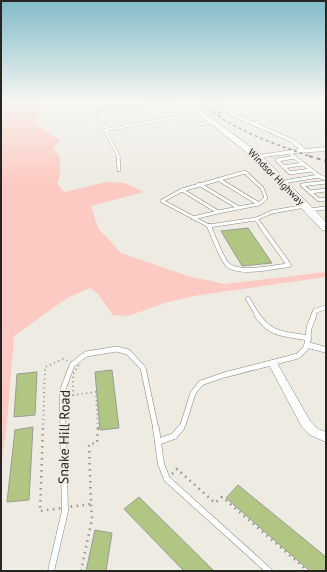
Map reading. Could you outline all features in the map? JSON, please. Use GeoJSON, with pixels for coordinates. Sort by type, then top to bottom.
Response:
{"type":"FeatureCollection","features":[{"type":"Feature","properties":{"kind":"main road","name":"Windsor Highway"},"geometry":{"type":"LineString","coordinates":[[220,128],[258,157],[326,228]]}},
{"type":"Feature","properties":{"kind":"street"},"geometry":{"type":"LineString","coordinates":[[261,128],[293,141],[304,151]]}},
{"type":"Feature","properties":{"kind":"street"},"geometry":{"type":"LineString","coordinates":[[258,157],[289,152],[326,149]]}},
{"type":"Feature","properties":{"kind":"street"},"geometry":{"type":"LineString","coordinates":[[308,342],[326,350]]}},
{"type":"Feature","properties":{"kind":"street"},"geometry":{"type":"LineString","coordinates":[[273,363],[306,424],[314,432],[326,437]]}},
{"type":"Feature","properties":{"kind":"lane"},"geometry":{"type":"LineString","coordinates":[[108,128],[105,131],[119,157],[120,170]]}},
{"type":"Feature","properties":{"kind":"lane"},"geometry":{"type":"LineString","coordinates":[[289,152],[326,180]]}},
{"type":"Feature","properties":{"kind":"lane"},"geometry":{"type":"LineString","coordinates":[[295,157],[277,160],[290,173],[311,170]]}},
{"type":"Feature","properties":{"kind":"lane"},"geometry":{"type":"LineString","coordinates":[[283,166],[303,164]]}},
{"type":"Feature","properties":{"kind":"lane"},"geometry":{"type":"LineString","coordinates":[[192,218],[259,204],[266,198],[265,193],[245,172],[199,184],[182,190],[162,201],[192,218],[209,226],[256,219],[272,212],[307,208],[326,208]]}},
{"type":"Feature","properties":{"kind":"lane"},"geometry":{"type":"LineString","coordinates":[[283,182],[319,176]]}},
{"type":"Feature","properties":{"kind":"lane"},"geometry":{"type":"LineString","coordinates":[[218,179],[259,204]]}},
{"type":"Feature","properties":{"kind":"lane"},"geometry":{"type":"LineString","coordinates":[[326,180],[302,185],[318,200],[326,199]]}},
{"type":"Feature","properties":{"kind":"lane"},"geometry":{"type":"LineString","coordinates":[[199,184],[239,208]]}},
{"type":"Feature","properties":{"kind":"lane"},"geometry":{"type":"LineString","coordinates":[[182,190],[218,212]]}},
{"type":"Feature","properties":{"kind":"lane"},"geometry":{"type":"LineString","coordinates":[[310,192],[326,190]]}},
{"type":"Feature","properties":{"kind":"lane"},"geometry":{"type":"LineString","coordinates":[[209,226],[226,263],[231,268],[245,270],[289,265],[256,219]]}},
{"type":"Feature","properties":{"kind":"lane"},"geometry":{"type":"LineString","coordinates":[[248,299],[258,319],[267,328],[308,342]]}},
{"type":"Feature","properties":{"kind":"lane"},"geometry":{"type":"LineString","coordinates":[[158,442],[174,436],[183,425],[193,393],[201,383],[298,356],[307,349],[308,331],[315,311],[326,307]]}},
{"type":"Feature","properties":{"kind":"lane","name":"Snake Hill Road"},"geometry":{"type":"LineString","coordinates":[[52,571],[64,512],[62,392],[72,365],[86,354],[117,349],[128,352],[143,368],[158,442],[158,459],[161,470],[166,477],[269,571]]}},
{"type":"Feature","properties":{"kind":"path"},"geometry":{"type":"LineString","coordinates":[[166,477],[177,469],[215,503],[222,497],[308,571]]}},
{"type":"Feature","properties":{"kind":"path"},"geometry":{"type":"LineString","coordinates":[[81,571],[92,519],[91,504]]}},
{"type":"Feature","properties":{"kind":"shaded area"},"geometry":{"type":"Polygon","coordinates":[[[1,128],[40,128],[60,140],[53,149],[60,156],[60,175],[57,183],[64,192],[107,182],[125,183],[144,192],[91,206],[98,228],[121,253],[188,276],[225,284],[326,272],[326,277],[194,296],[168,302],[128,316],[113,315],[98,294],[90,288],[67,298],[14,336],[7,423],[1,467],[1,128]]]}},
{"type":"Feature","properties":{"kind":"building"},"geometry":{"type":"Polygon","coordinates":[[[248,228],[272,263],[242,266],[221,231],[248,228]]]}},
{"type":"Feature","properties":{"kind":"building"},"geometry":{"type":"Polygon","coordinates":[[[112,370],[119,428],[100,430],[95,372],[112,370]]]}},
{"type":"Feature","properties":{"kind":"building"},"geometry":{"type":"Polygon","coordinates":[[[37,372],[35,415],[14,417],[17,374],[37,372]]]}},
{"type":"Feature","properties":{"kind":"building"},"geometry":{"type":"Polygon","coordinates":[[[33,427],[29,500],[7,502],[15,430],[33,427]]]}},
{"type":"Feature","properties":{"kind":"building"},"geometry":{"type":"Polygon","coordinates":[[[238,485],[326,557],[326,571],[310,571],[226,498],[238,485]]]}},
{"type":"Feature","properties":{"kind":"building"},"geometry":{"type":"Polygon","coordinates":[[[139,497],[214,571],[184,571],[124,509],[139,497]]]}},
{"type":"Feature","properties":{"kind":"building"},"geometry":{"type":"Polygon","coordinates":[[[95,530],[112,533],[106,571],[86,571],[95,530]]]}},
{"type":"Feature","properties":{"kind":"railway"},"geometry":{"type":"LineString","coordinates":[[238,128],[267,141],[310,156]]}},
{"type":"Feature","properties":{"kind":"railway"},"geometry":{"type":"LineString","coordinates":[[310,156],[326,161]]}}]}
